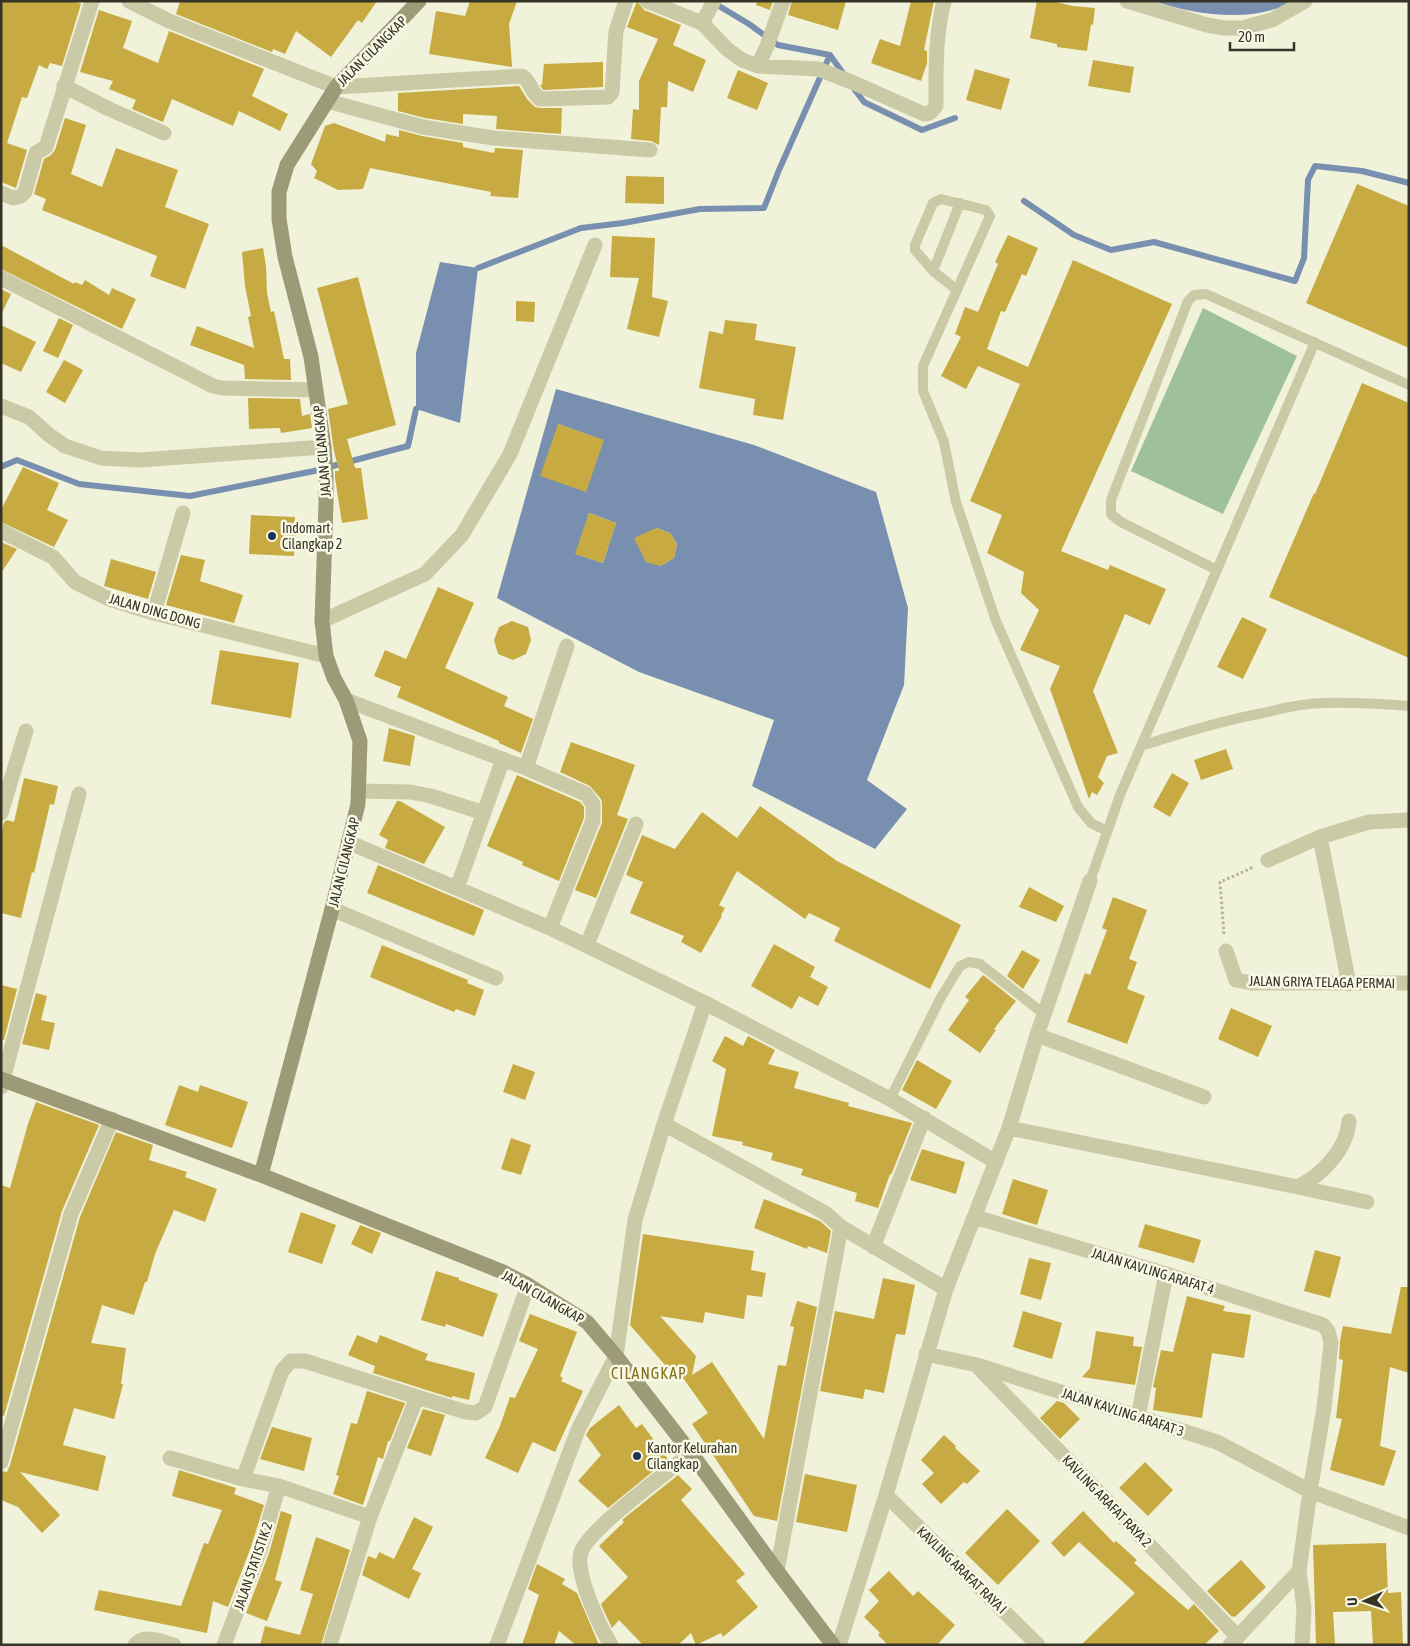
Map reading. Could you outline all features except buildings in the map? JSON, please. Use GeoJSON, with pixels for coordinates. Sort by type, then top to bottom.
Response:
{"type":"FeatureCollection","features":[{"type":"Feature","properties":{"kind":"street"},"geometry":{"type":"LineString","coordinates":[[1,193],[12,198],[18,197],[25,192],[36,153],[46,147],[92,1]]}},
{"type":"Feature","properties":{"kind":"street","name":"JALAN CILANGKAP"},"geometry":{"type":"LineString","coordinates":[[261,1175],[332,910],[358,804],[360,741],[346,700],[334,678],[326,656],[322,621],[326,476],[324,454],[312,357],[285,257],[279,219],[279,192],[287,166],[336,87],[419,1]]}},
{"type":"Feature","properties":{"kind":"street"},"geometry":{"type":"LineString","coordinates":[[137,3],[169,21],[336,87],[522,76],[528,80],[535,95],[540,99],[608,97],[612,92],[616,31],[626,1]]}},
{"type":"Feature","properties":{"kind":"street"},"geometry":{"type":"LineString","coordinates":[[648,1],[710,10],[728,49],[742,60],[758,66],[818,70],[854,83],[924,114],[931,112],[936,106],[936,48],[944,1]]}},
{"type":"Feature","properties":{"kind":"street"},"geometry":{"type":"LineString","coordinates":[[758,66],[783,1]]}},
{"type":"Feature","properties":{"kind":"street"},"geometry":{"type":"LineString","coordinates":[[1127,1],[1207,25],[1224,28],[1242,28],[1272,20],[1305,1]]}},
{"type":"Feature","properties":{"kind":"street"},"geometry":{"type":"LineString","coordinates":[[64,86],[109,109],[164,133]]}},
{"type":"Feature","properties":{"kind":"street"},"geometry":{"type":"LineString","coordinates":[[327,101],[422,128],[493,138],[650,150]]}},
{"type":"Feature","properties":{"kind":"street"},"geometry":{"type":"LineString","coordinates":[[322,621],[425,574],[462,535],[510,454],[596,246]]}},
{"type":"Feature","properties":{"kind":"street"},"geometry":{"type":"LineString","coordinates":[[1,278],[213,386],[316,390]]}},
{"type":"Feature","properties":{"kind":"street"},"geometry":{"type":"LineString","coordinates":[[1,406],[29,417],[65,446],[101,458],[139,460],[324,454]]}},
{"type":"Feature","properties":{"kind":"street"},"geometry":{"type":"LineString","coordinates":[[154,613],[183,513]]}},
{"type":"Feature","properties":{"kind":"street","name":"JALAN DING DONG"},"geometry":{"type":"LineString","coordinates":[[1,531],[53,557],[75,582],[109,598],[154,613],[326,656]]}},
{"type":"Feature","properties":{"kind":"street"},"geometry":{"type":"LineString","coordinates":[[526,768],[567,646]]}},
{"type":"Feature","properties":{"kind":"street"},"geometry":{"type":"LineString","coordinates":[[346,700],[526,768],[586,794],[593,804],[593,820],[550,928]]}},
{"type":"Feature","properties":{"kind":"street"},"geometry":{"type":"LineString","coordinates":[[1,813],[26,731]]}},
{"type":"Feature","properties":{"kind":"street"},"geometry":{"type":"LineString","coordinates":[[457,888],[503,759]]}},
{"type":"Feature","properties":{"kind":"street"},"geometry":{"type":"LineString","coordinates":[[358,791],[410,792],[431,796],[484,813]]}},
{"type":"Feature","properties":{"kind":"street"},"geometry":{"type":"LineString","coordinates":[[2,1082],[79,794]]}},
{"type":"Feature","properties":{"kind":"street"},"geometry":{"type":"LineString","coordinates":[[1268,860],[1320,837],[1369,822],[1409,820]]}},
{"type":"Feature","properties":{"kind":"street"},"geometry":{"type":"LineString","coordinates":[[587,945],[636,824]]}},
{"type":"Feature","properties":{"kind":"street"},"geometry":{"type":"LineString","coordinates":[[1320,837],[1349,984]]}},
{"type":"Feature","properties":{"kind":"street"},"geometry":{"type":"LineString","coordinates":[[348,842],[550,928],[705,1003],[890,1099],[996,1162]]}},
{"type":"Feature","properties":{"kind":"street"},"geometry":{"type":"LineString","coordinates":[[838,1645],[886,1496],[946,1289],[1009,1128],[1037,1035],[1090,881]]}},
{"type":"Feature","properties":{"kind":"street"},"geometry":{"type":"LineString","coordinates":[[332,910],[496,978]]}},
{"type":"Feature","properties":{"kind":"street","name":"JALAN GRIYA TELAGA PERMAI"},"geometry":{"type":"LineString","coordinates":[[1226,951],[1236,980],[1252,983],[1409,983]]}},
{"type":"Feature","properties":{"kind":"street"},"geometry":{"type":"LineString","coordinates":[[497,1645],[578,1430],[616,1356],[635,1220],[664,1124],[705,1003]]}},
{"type":"Feature","properties":{"kind":"street"},"geometry":{"type":"LineString","coordinates":[[1037,1035],[1204,1097]]}},
{"type":"Feature","properties":{"kind":"street","name":"JALAN CILANGKAP"},"geometry":{"type":"LineString","coordinates":[[2,1082],[112,1119],[261,1175],[504,1272],[587,1322],[616,1356],[691,1454],[833,1645]]}},
{"type":"Feature","properties":{"kind":"street"},"geometry":{"type":"LineString","coordinates":[[873,1247],[924,1118]]}},
{"type":"Feature","properties":{"kind":"street"},"geometry":{"type":"LineString","coordinates":[[1,1462],[71,1214],[112,1119]]}},
{"type":"Feature","properties":{"kind":"street"},"geometry":{"type":"LineString","coordinates":[[1298,1187],[1312,1180],[1339,1150],[1348,1132],[1349,1120]]}},
{"type":"Feature","properties":{"kind":"street"},"geometry":{"type":"LineString","coordinates":[[664,1124],[825,1213],[841,1227],[946,1289]]}},
{"type":"Feature","properties":{"kind":"street"},"geometry":{"type":"LineString","coordinates":[[1009,1128],[1366,1202]]}},
{"type":"Feature","properties":{"kind":"street","name":"JALAN KAVLING ARAFAT 4"},"geometry":{"type":"LineString","coordinates":[[975,1217],[1166,1274],[1323,1325],[1328,1331],[1331,1343],[1326,1390],[1310,1491]]}},
{"type":"Feature","properties":{"kind":"street"},"geometry":{"type":"LineString","coordinates":[[777,1571],[841,1227]]}},
{"type":"Feature","properties":{"kind":"street"},"geometry":{"type":"LineString","coordinates":[[1138,1417],[1166,1274]]}},
{"type":"Feature","properties":{"kind":"street"},"geometry":{"type":"LineString","coordinates":[[243,1479],[282,1371],[291,1361],[305,1361],[466,1412],[476,1413],[485,1407],[528,1285]]}},
{"type":"Feature","properties":{"kind":"street","name":"JALAN KAVLING ARAFAT 3"},"geometry":{"type":"LineString","coordinates":[[926,1354],[977,1365],[1217,1442],[1310,1491],[1409,1528]]}},
{"type":"Feature","properties":{"kind":"street","name":"KAVLING ARAFAT RAYA 2"},"geometry":{"type":"LineString","coordinates":[[977,1365],[1234,1641]]}},
{"type":"Feature","properties":{"kind":"street"},"geometry":{"type":"LineString","coordinates":[[330,1645],[370,1517],[417,1396]]}},
{"type":"Feature","properties":{"kind":"street"},"geometry":{"type":"LineString","coordinates":[[611,1645],[600,1627],[582,1575],[581,1553],[589,1540],[616,1514],[691,1454]]}},
{"type":"Feature","properties":{"kind":"street"},"geometry":{"type":"LineString","coordinates":[[170,1458],[243,1479],[279,1486],[370,1517]]}},
{"type":"Feature","properties":{"kind":"street","name":"JALAN STATISTIK 2"},"geometry":{"type":"LineString","coordinates":[[224,1645],[260,1550],[279,1486]]}},
{"type":"Feature","properties":{"kind":"street"},"geometry":{"type":"LineString","coordinates":[[1302,1645],[1304,1608],[1299,1572],[1310,1491]]}},
{"type":"Feature","properties":{"kind":"street","name":"KAVLING ARAFAT RAYA I"},"geometry":{"type":"LineString","coordinates":[[886,1496],[1038,1645]]}},
{"type":"Feature","properties":{"kind":"street"},"geometry":{"type":"LineString","coordinates":[[1234,1641],[1299,1572]]}},
{"type":"Feature","properties":{"kind":"street"},"geometry":{"type":"LineString","coordinates":[[135,1645],[146,1638],[174,1645]]}},
{"type":"Feature","properties":{"kind":"lane"},"geometry":{"type":"LineString","coordinates":[[957,290],[933,271],[915,250],[915,245],[933,203],[941,199],[986,210],[990,216],[957,290],[923,366],[923,391],[944,442],[956,502],[996,621],[1078,806],[1091,823],[1107,831]]}},
{"type":"Feature","properties":{"kind":"lane"},"geometry":{"type":"LineString","coordinates":[[933,271],[960,203]]}},
{"type":"Feature","properties":{"kind":"lane"},"geometry":{"type":"LineString","coordinates":[[1217,570],[1120,522],[1111,514],[1111,500],[1188,301],[1194,295],[1206,294],[1409,384]]}},
{"type":"Feature","properties":{"kind":"lane"},"geometry":{"type":"LineString","coordinates":[[1090,881],[1120,795],[1315,342]]}},
{"type":"Feature","properties":{"kind":"lane"},"geometry":{"type":"LineString","coordinates":[[1141,746],[1222,721],[1294,706],[1323,703],[1409,706]]}},
{"type":"Feature","properties":{"kind":"lane"},"geometry":{"type":"LineString","coordinates":[[890,1099],[940,999],[960,966],[969,962],[980,964],[1044,1014]]}},
{"type":"Feature","properties":{"kind":"path"},"geometry":{"type":"LineString","coordinates":[[1226,951],[1220,882],[1268,860]]}},
{"type":"Feature","properties":{"kind":"green space"},"geometry":{"type":"Polygon","coordinates":[[[1203,308],[1297,356],[1223,514],[1131,471],[1203,308]]]}},
{"type":"Feature","properties":{"kind":"water"},"geometry":{"type":"Polygon","coordinates":[[[1154,1],[1293,1],[1261,13],[1224,15],[1188,10],[1154,1]]]}},
{"type":"Feature","properties":{"kind":"water"},"geometry":{"type":"Polygon","coordinates":[[[440,262],[478,268],[460,423],[416,409],[416,353],[440,262]]]}},
{"type":"Feature","properties":{"kind":"water"},"geometry":{"type":"Polygon","coordinates":[[[556,389],[754,445],[876,492],[908,608],[904,685],[867,780],[907,809],[875,849],[752,786],[774,720],[639,672],[497,598],[556,389]],[[558,424],[586,491],[603,440],[558,424]],[[589,513],[576,554],[603,563],[616,523],[589,513]],[[656,528],[660,566],[674,558],[677,544],[670,533],[656,528]]]}},
{"type":"Feature","properties":{"kind":"waterway"},"geometry":{"type":"LineString","coordinates":[[714,3],[749,24],[778,45],[830,55],[845,76]]}},
{"type":"Feature","properties":{"kind":"waterway"},"geometry":{"type":"LineString","coordinates":[[478,268],[581,228],[623,223],[700,209],[764,208],[830,55]]}},
{"type":"Feature","properties":{"kind":"waterway"},"geometry":{"type":"LineString","coordinates":[[852,86],[864,102],[922,130],[955,118]]}},
{"type":"Feature","properties":{"kind":"waterway"},"geometry":{"type":"LineString","coordinates":[[1024,201],[1074,235],[1111,250],[1154,242],[1295,281],[1304,258],[1308,180],[1315,166],[1362,171],[1409,183]]}},
{"type":"Feature","properties":{"kind":"waterway"},"geometry":{"type":"LineString","coordinates":[[1,465],[3,466],[17,460],[79,484],[190,496],[314,471],[408,446],[416,409]]}},
{"type":"Feature","properties":{"kind":"place","name":"Indomart Cilangkap 2"},"geometry":{"type":"Point","coordinates":[272,536]}},
{"type":"Feature","properties":{"kind":"place","name":"Kantor Kelurahan Cilangkap"},"geometry":{"type":"Point","coordinates":[637,1456]}},
{"type":"Feature","properties":{"kind":"district","name":"CILANGKAP"},"geometry":{"type":"Point","coordinates":[649,1373]}}]}
